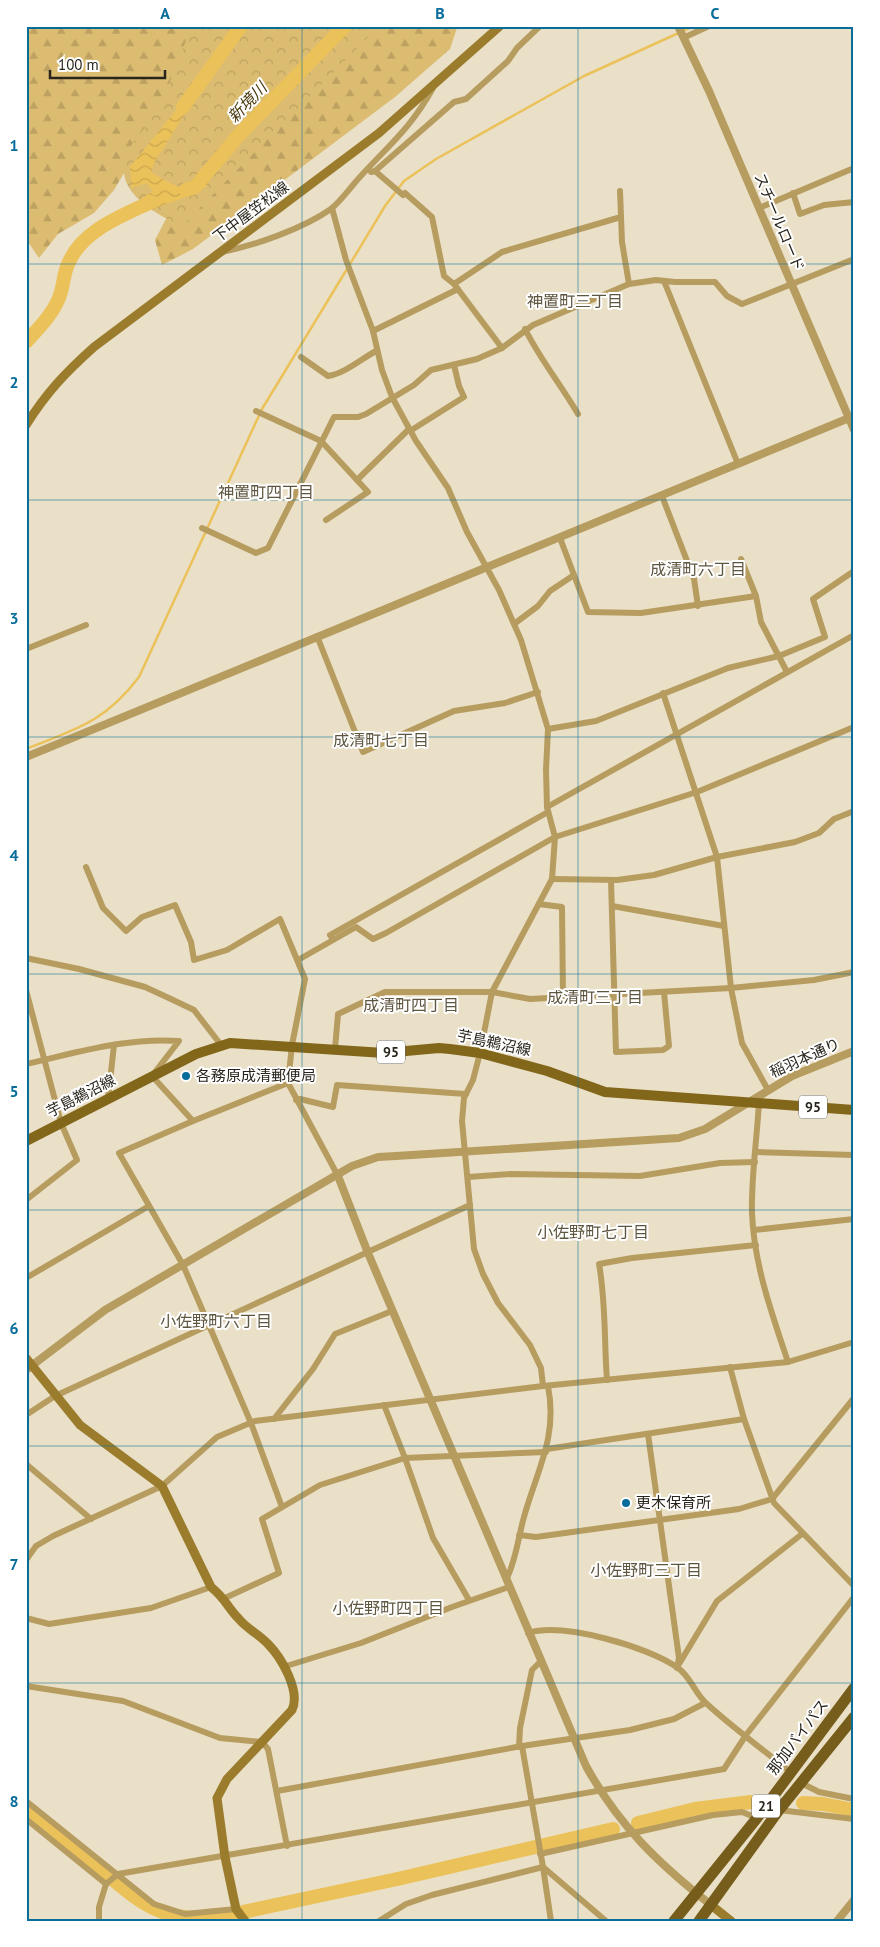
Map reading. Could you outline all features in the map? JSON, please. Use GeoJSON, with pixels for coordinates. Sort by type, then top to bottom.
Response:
{"type":"FeatureCollection","features":[{"type":"Feature","properties":{"kind":"highway","name":"那加バイパス"},"geometry":{"type":"LineString","coordinates":[[674,1921],[757,1818],[854,1688]]}},
{"type":"Feature","properties":{"kind":"highway","name":"那加バイパス"},"geometry":{"type":"LineString","coordinates":[[699,1921],[712,1906],[779,1810],[854,1717]]}},
{"type":"Feature","properties":{"kind":"main road","name":"下中屋笠松線"},"geometry":{"type":"LineString","coordinates":[[26,425],[46,395],[66,372],[94,347],[379,133],[500,26]]}},
{"type":"Feature","properties":{"kind":"main road","name":"芋島鵜沼線"},"geometry":{"type":"LineString","coordinates":[[26,1141],[152,1076],[230,1042],[384,1053],[439,1048],[480,1053],[548,1071],[605,1092],[854,1110]]}},
{"type":"Feature","properties":{"kind":"main road"},"geometry":{"type":"LineString","coordinates":[[28,1364],[80,1425],[162,1486],[212,1587],[225,1598],[243,1624],[269,1644],[283,1667],[295,1695],[295,1704],[219,1790],[217,1808],[225,1857],[236,1908],[245,1921]]}},
{"type":"Feature","properties":{"kind":"main road"},"geometry":{"type":"LineString","coordinates":[[712,1906],[731,1921]]}},
{"type":"Feature","properties":{"kind":"street"},"geometry":{"type":"LineString","coordinates":[[361,176],[375,171],[454,102],[466,99],[508,61],[517,48],[540,26]]}},
{"type":"Feature","properties":{"kind":"street"},"geometry":{"type":"LineString","coordinates":[[683,38],[709,26]]}},
{"type":"Feature","properties":{"kind":"street","name":"スチールロード"},"geometry":{"type":"LineString","coordinates":[[679,28],[709,91],[790,283],[852,418],[854,430]]}},
{"type":"Feature","properties":{"kind":"street"},"geometry":{"type":"LineString","coordinates":[[220,252],[241,248],[291,229],[332,208],[396,142],[420,112],[434,85]]}},
{"type":"Feature","properties":{"kind":"street"},"geometry":{"type":"LineString","coordinates":[[759,208],[854,168]]}},
{"type":"Feature","properties":{"kind":"street"},"geometry":{"type":"LineString","coordinates":[[375,171],[432,217],[444,276],[456,287],[502,348]]}},
{"type":"Feature","properties":{"kind":"street"},"geometry":{"type":"LineString","coordinates":[[620,191],[622,242],[630,284]]}},
{"type":"Feature","properties":{"kind":"street"},"geometry":{"type":"LineString","coordinates":[[793,193],[800,214],[824,205],[854,202]]}},
{"type":"Feature","properties":{"kind":"street"},"geometry":{"type":"LineString","coordinates":[[332,208],[347,262],[373,331],[376,351],[392,397],[409,430],[448,488],[486,568],[499,590],[514,624],[538,692],[548,729],[546,770],[548,810],[555,837],[552,879],[492,992],[480,1053],[473,1080],[466,1094],[462,1122],[474,1248],[483,1274],[498,1303],[530,1345],[541,1368],[552,1406],[547,1450],[519,1535],[508,1584]]}},
{"type":"Feature","properties":{"kind":"street"},"geometry":{"type":"LineString","coordinates":[[373,331],[456,287],[502,252],[621,217]]}},
{"type":"Feature","properties":{"kind":"street"},"geometry":{"type":"LineString","coordinates":[[205,529],[256,553],[268,548],[334,417],[358,417],[414,385],[431,370],[477,359],[502,348],[525,329],[579,304],[630,284],[656,280],[715,282],[727,296],[742,304],[790,283],[854,259]]}},
{"type":"Feature","properties":{"kind":"street"},"geometry":{"type":"LineString","coordinates":[[664,281],[738,464]]}},
{"type":"Feature","properties":{"kind":"street"},"geometry":{"type":"LineString","coordinates":[[525,329],[537,354],[557,379],[578,414]]}},
{"type":"Feature","properties":{"kind":"street"},"geometry":{"type":"LineString","coordinates":[[301,357],[328,376],[339,374],[354,362],[376,351]]}},
{"type":"Feature","properties":{"kind":"street"},"geometry":{"type":"LineString","coordinates":[[357,480],[409,430],[464,397],[459,386],[454,364]]}},
{"type":"Feature","properties":{"kind":"street"},"geometry":{"type":"LineString","coordinates":[[259,412],[321,442],[368,492],[326,520]]}},
{"type":"Feature","properties":{"kind":"street"},"geometry":{"type":"LineString","coordinates":[[26,756],[852,418]]}},
{"type":"Feature","properties":{"kind":"street"},"geometry":{"type":"LineString","coordinates":[[662,496],[694,579],[698,606]]}},
{"type":"Feature","properties":{"kind":"street"},"geometry":{"type":"LineString","coordinates":[[560,538],[588,612],[641,613],[756,596]]}},
{"type":"Feature","properties":{"kind":"street"},"geometry":{"type":"LineString","coordinates":[[741,559],[756,596],[761,622],[787,672]]}},
{"type":"Feature","properties":{"kind":"street"},"geometry":{"type":"LineString","coordinates":[[548,729],[596,721],[663,692],[728,668],[778,656],[825,637],[813,599],[854,571]]}},
{"type":"Feature","properties":{"kind":"street"},"geometry":{"type":"LineString","coordinates":[[514,624],[538,606],[550,591],[574,575]]}},
{"type":"Feature","properties":{"kind":"street"},"geometry":{"type":"LineString","coordinates":[[26,649],[86,625]]}},
{"type":"Feature","properties":{"kind":"street"},"geometry":{"type":"LineString","coordinates":[[334,939],[330,935],[854,635]]}},
{"type":"Feature","properties":{"kind":"street"},"geometry":{"type":"LineString","coordinates":[[317,636],[363,752],[454,711],[505,703],[538,692]]}},
{"type":"Feature","properties":{"kind":"street"},"geometry":{"type":"LineString","coordinates":[[663,692],[717,857],[731,988],[742,1043],[768,1090],[772,1103]]}},
{"type":"Feature","properties":{"kind":"street"},"geometry":{"type":"LineString","coordinates":[[298,960],[356,927],[373,939],[386,933],[555,837],[697,792],[854,726]]}},
{"type":"Feature","properties":{"kind":"street"},"geometry":{"type":"LineString","coordinates":[[552,879],[612,880],[654,875],[717,857],[795,842],[819,833],[834,819],[854,811]]}},
{"type":"Feature","properties":{"kind":"street"},"geometry":{"type":"LineString","coordinates":[[86,867],[103,908],[126,931],[142,917],[175,904],[191,942],[194,960],[227,950],[280,919],[305,979],[292,1045],[288,1083],[338,1176],[392,1311],[572,1738],[599,1789],[630,1832],[651,1854],[712,1906]]}},
{"type":"Feature","properties":{"kind":"street"},"geometry":{"type":"LineString","coordinates":[[612,880],[616,1052],[663,1050],[669,1046],[664,992]]}},
{"type":"Feature","properties":{"kind":"street"},"geometry":{"type":"LineString","coordinates":[[539,904],[562,907],[563,997]]}},
{"type":"Feature","properties":{"kind":"street"},"geometry":{"type":"LineString","coordinates":[[612,906],[724,926]]}},
{"type":"Feature","properties":{"kind":"street"},"geometry":{"type":"LineString","coordinates":[[26,958],[80,968],[154,991],[194,1010],[221,1045]]}},
{"type":"Feature","properties":{"kind":"street"},"geometry":{"type":"LineString","coordinates":[[335,1049],[338,1014],[385,992],[492,992],[530,999],[731,988],[814,980],[854,972]]}},
{"type":"Feature","properties":{"kind":"street"},"geometry":{"type":"LineString","coordinates":[[26,990],[61,1123],[77,1160],[26,1200]]}},
{"type":"Feature","properties":{"kind":"street"},"geometry":{"type":"LineString","coordinates":[[26,1064],[114,1045],[156,1039],[179,1041],[152,1076],[194,1121]]}},
{"type":"Feature","properties":{"kind":"street"},"geometry":{"type":"LineString","coordinates":[[108,1099],[114,1045]]}},
{"type":"Feature","properties":{"kind":"street","name":"稲羽本通り"},"geometry":{"type":"LineString","coordinates":[[28,1364],[105,1310],[338,1176],[352,1166],[378,1158],[679,1138],[706,1129],[754,1102],[768,1090],[792,1076],[854,1051]]}},
{"type":"Feature","properties":{"kind":"street"},"geometry":{"type":"LineString","coordinates":[[282,1507],[251,1423],[183,1265],[119,1153],[288,1083]]}},
{"type":"Feature","properties":{"kind":"street"},"geometry":{"type":"LineString","coordinates":[[296,1100],[300,1099],[333,1107],[337,1085],[466,1094]]}},
{"type":"Feature","properties":{"kind":"street"},"geometry":{"type":"LineString","coordinates":[[754,1102],[757,1152],[752,1213],[754,1230],[761,1279],[788,1362]]}},
{"type":"Feature","properties":{"kind":"street"},"geometry":{"type":"LineString","coordinates":[[757,1152],[854,1154]]}},
{"type":"Feature","properties":{"kind":"street"},"geometry":{"type":"LineString","coordinates":[[468,1177],[511,1174],[640,1176],[720,1163],[755,1162]]}},
{"type":"Feature","properties":{"kind":"street"},"geometry":{"type":"LineString","coordinates":[[26,1415],[55,1396],[470,1205]]}},
{"type":"Feature","properties":{"kind":"street"},"geometry":{"type":"LineString","coordinates":[[26,1278],[150,1206]]}},
{"type":"Feature","properties":{"kind":"street"},"geometry":{"type":"LineString","coordinates":[[754,1230],[854,1219]]}},
{"type":"Feature","properties":{"kind":"street"},"geometry":{"type":"LineString","coordinates":[[607,1380],[603,1324],[604,1293],[599,1264],[632,1258],[756,1245]]}},
{"type":"Feature","properties":{"kind":"street"},"geometry":{"type":"LineString","coordinates":[[274,1419],[290,1401],[313,1369],[335,1334],[392,1311]]}},
{"type":"Feature","properties":{"kind":"street"},"geometry":{"type":"LineString","coordinates":[[26,1560],[36,1546],[162,1486],[217,1437],[251,1423],[430,1399],[788,1362],[854,1342]]}},
{"type":"Feature","properties":{"kind":"street"},"geometry":{"type":"LineString","coordinates":[[730,1367],[744,1418],[772,1499],[802,1534],[854,1586]]}},
{"type":"Feature","properties":{"kind":"street"},"geometry":{"type":"LineString","coordinates":[[519,1535],[536,1537],[739,1509],[772,1499],[854,1398]]}},
{"type":"Feature","properties":{"kind":"street"},"geometry":{"type":"LineString","coordinates":[[384,1405],[433,1538],[469,1600]]}},
{"type":"Feature","properties":{"kind":"street"},"geometry":{"type":"LineString","coordinates":[[225,1598],[279,1573],[262,1518],[320,1485],[405,1458],[547,1450],[744,1418]]}},
{"type":"Feature","properties":{"kind":"street"},"geometry":{"type":"LineString","coordinates":[[648,1434],[679,1658],[677,1668]]}},
{"type":"Feature","properties":{"kind":"street"},"geometry":{"type":"LineString","coordinates":[[26,1464],[91,1519]]}},
{"type":"Feature","properties":{"kind":"street"},"geometry":{"type":"LineString","coordinates":[[677,1668],[717,1601],[802,1534]]}},
{"type":"Feature","properties":{"kind":"street"},"geometry":{"type":"LineString","coordinates":[[283,1667],[361,1643],[508,1584]]}},
{"type":"Feature","properties":{"kind":"street"},"geometry":{"type":"LineString","coordinates":[[26,1618],[49,1624],[151,1608],[212,1587]]}},
{"type":"Feature","properties":{"kind":"street"},"geometry":{"type":"LineString","coordinates":[[99,1921],[99,1907],[107,1883],[117,1875],[599,1789],[724,1769],[746,1735],[854,1597]]}},
{"type":"Feature","properties":{"kind":"street"},"geometry":{"type":"LineString","coordinates":[[528,1633],[535,1630],[597,1635],[624,1644],[677,1668],[705,1703],[790,1772]]}},
{"type":"Feature","properties":{"kind":"street"},"geometry":{"type":"LineString","coordinates":[[540,1662],[532,1670],[521,1721],[520,1747],[543,1867],[551,1921]]}},
{"type":"Feature","properties":{"kind":"street"},"geometry":{"type":"LineString","coordinates":[[26,1686],[123,1701],[220,1738],[262,1742],[268,1749],[287,1846]]}},
{"type":"Feature","properties":{"kind":"street"},"geometry":{"type":"LineString","coordinates":[[277,1791],[572,1738],[630,1730],[674,1719],[705,1703]]}},
{"type":"Feature","properties":{"kind":"street"},"geometry":{"type":"LineString","coordinates":[[802,1782],[819,1792],[854,1799]]}},
{"type":"Feature","properties":{"kind":"street"},"geometry":{"type":"LineString","coordinates":[[26,1801],[154,1904],[185,1914],[236,1908]]}},
{"type":"Feature","properties":{"kind":"street"},"geometry":{"type":"LineString","coordinates":[[779,1810],[854,1819]]}},
{"type":"Feature","properties":{"kind":"street"},"geometry":{"type":"LineString","coordinates":[[539,1848],[713,1815],[742,1812],[757,1818]]}},
{"type":"Feature","properties":{"kind":"street"},"geometry":{"type":"LineString","coordinates":[[26,1819],[107,1883]]}},
{"type":"Feature","properties":{"kind":"street"},"geometry":{"type":"LineString","coordinates":[[379,1921],[406,1904],[432,1895],[543,1867]]}},
{"type":"Feature","properties":{"kind":"street"},"geometry":{"type":"LineString","coordinates":[[543,1867],[606,1921]]}},
{"type":"Feature","properties":{"kind":"street"},"geometry":{"type":"LineString","coordinates":[[837,1921],[854,1900]]}},
{"type":"Feature","properties":{"kind":"green space"},"geometry":{"type":"Polygon","coordinates":[[[26,26],[225,26],[137,151],[114,190],[94,213],[58,234],[39,258],[26,239],[26,26]]]}},
{"type":"Feature","properties":{"kind":"green space"},"geometry":{"type":"Polygon","coordinates":[[[191,26],[379,26],[182,226],[160,215],[139,200],[125,180],[124,169],[128,151],[152,118],[163,96],[191,26]]]}},
{"type":"Feature","properties":{"kind":"green space"},"geometry":{"type":"Polygon","coordinates":[[[356,26],[462,26],[457,28],[450,49],[395,97],[193,249],[162,265],[155,240],[169,213],[356,26]]]}},
{"type":"Feature","properties":{"kind":"water"},"geometry":{"type":"Polygon","coordinates":[[[193,94],[181,120],[155,161],[151,172],[182,188],[197,177],[207,186],[183,198],[137,215],[132,205],[153,191],[146,183],[132,188],[130,167],[176,110],[193,94]]]}},
{"type":"Feature","properties":{"kind":"waterway","name":"新境川"},"geometry":{"type":"LineString","coordinates":[[183,107],[241,26]]}},
{"type":"Feature","properties":{"kind":"waterway","name":"新境川"},"geometry":{"type":"LineString","coordinates":[[186,190],[195,187],[238,136],[345,26]]}},
{"type":"Feature","properties":{"kind":"waterway"},"geometry":{"type":"LineString","coordinates":[[350,264],[385,206],[404,181],[436,159],[584,76],[694,26]]}},
{"type":"Feature","properties":{"kind":"waterway","name":"新境川"},"geometry":{"type":"LineString","coordinates":[[26,342],[46,319],[59,299],[67,265],[75,251],[104,225],[151,202]]}},
{"type":"Feature","properties":{"kind":"waterway"},"geometry":{"type":"LineString","coordinates":[[26,749],[75,729],[101,714],[114,704],[139,677],[262,409],[347,269]]}},
{"type":"Feature","properties":{"kind":"waterway"},"geometry":{"type":"LineString","coordinates":[[638,1823],[695,1809],[751,1802]]}},
{"type":"Feature","properties":{"kind":"waterway"},"geometry":{"type":"LineString","coordinates":[[803,1803],[823,1804],[854,1810]]}},
{"type":"Feature","properties":{"kind":"waterway"},"geometry":{"type":"LineString","coordinates":[[26,1810],[123,1888],[153,1908],[187,1918],[208,1918],[232,1914]]}},
{"type":"Feature","properties":{"kind":"waterway"},"geometry":{"type":"LineString","coordinates":[[243,1912],[402,1878],[613,1829]]}},
{"type":"Feature","properties":{"kind":"place","name":"各務原成清郵便局"},"geometry":{"type":"Point","coordinates":[186,1076]}},
{"type":"Feature","properties":{"kind":"place","name":"更木保育所"},"geometry":{"type":"Point","coordinates":[626,1503]}},
{"type":"Feature","properties":{"kind":"district","name":"神置町三丁目"},"geometry":{"type":"Point","coordinates":[575,301]}},
{"type":"Feature","properties":{"kind":"district","name":"神置町四丁目"},"geometry":{"type":"Point","coordinates":[266,492]}},
{"type":"Feature","properties":{"kind":"district","name":"成清町六丁目"},"geometry":{"type":"Point","coordinates":[698,569]}},
{"type":"Feature","properties":{"kind":"district","name":"成清町七丁目"},"geometry":{"type":"Point","coordinates":[381,740]}},
{"type":"Feature","properties":{"kind":"district","name":"成清町三丁目"},"geometry":{"type":"Point","coordinates":[595,997]}},
{"type":"Feature","properties":{"kind":"district","name":"成清町四丁目"},"geometry":{"type":"Point","coordinates":[411,1005]}},
{"type":"Feature","properties":{"kind":"district","name":"小佐野町七丁目"},"geometry":{"type":"Point","coordinates":[593,1232]}},
{"type":"Feature","properties":{"kind":"district","name":"小佐野町六丁目"},"geometry":{"type":"Point","coordinates":[216,1321]}},
{"type":"Feature","properties":{"kind":"district","name":"小佐野町三丁目"},"geometry":{"type":"Point","coordinates":[646,1570]}},
{"type":"Feature","properties":{"kind":"district","name":"小佐野町四丁目"},"geometry":{"type":"Point","coordinates":[388,1608]}}]}
